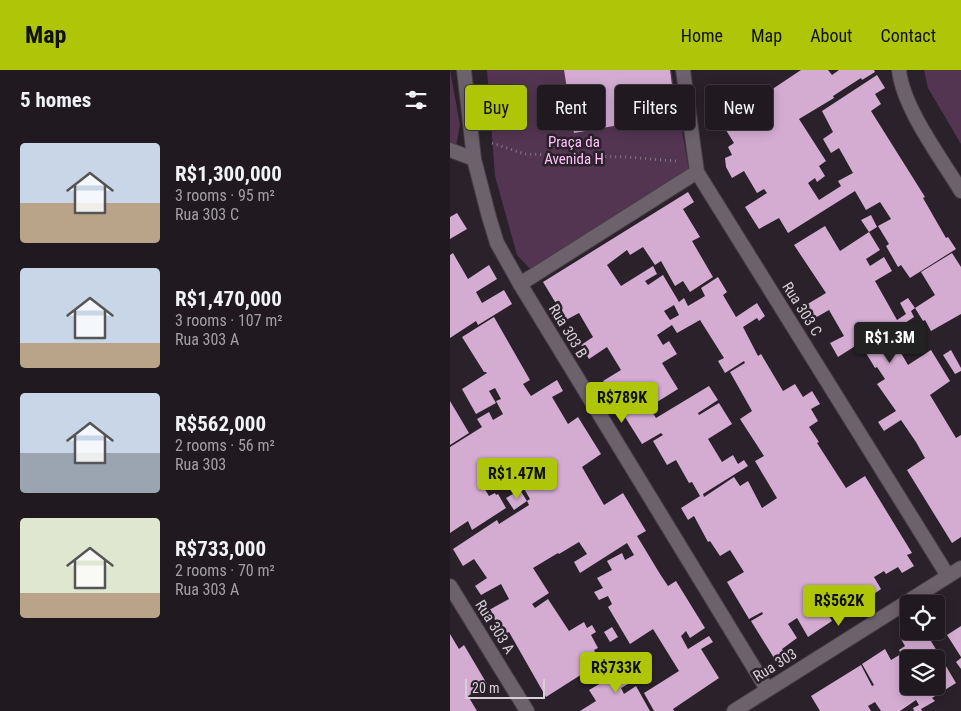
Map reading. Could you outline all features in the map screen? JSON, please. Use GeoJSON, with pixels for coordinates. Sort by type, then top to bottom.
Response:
{"type":"FeatureCollection","features":[{"type":"Feature","properties":{"kind":"street","name":"Rua 303 B"},"geometry":{"type":"LineString","coordinates":[[464,70],[474,159],[497,243],[520,284],[767,689]]}},
{"type":"Feature","properties":{"kind":"street","name":"Rua 303 C"},"geometry":{"type":"LineString","coordinates":[[682,70],[697,167],[948,576]]}},
{"type":"Feature","properties":{"kind":"street"},"geometry":{"type":"LineString","coordinates":[[899,70],[909,106],[961,191]]}},
{"type":"Feature","properties":{"kind":"street"},"geometry":{"type":"LineString","coordinates":[[450,150],[474,159]]}},
{"type":"Feature","properties":{"kind":"street"},"geometry":{"type":"LineString","coordinates":[[520,284],[697,167]]}},
{"type":"Feature","properties":{"kind":"street","name":"Rua 303"},"geometry":{"type":"LineString","coordinates":[[734,711],[961,568]]}},
{"type":"Feature","properties":{"kind":"street","name":"Rua 303 A"},"geometry":{"type":"LineString","coordinates":[[450,586],[527,711]]}},
{"type":"Feature","properties":{"kind":"path"},"geometry":{"type":"LineString","coordinates":[[492,143],[525,154],[626,157],[697,167]]}},
{"type":"Feature","properties":{"kind":"green space"},"geometry":{"type":"Polygon","coordinates":[[[450,70],[460,125],[456,146],[450,143],[450,70]]]}},
{"type":"Feature","properties":{"kind":"green space","name":"Praça da Avenida H"},"geometry":{"type":"Polygon","coordinates":[[[487,70],[671,70],[674,85],[615,85],[615,130],[682,130],[690,175],[534,273],[517,255],[495,176],[492,130],[527,130],[527,85],[488,85],[487,70]]]}},
{"type":"Feature","properties":{"kind":"green space"},"geometry":{"type":"Polygon","coordinates":[[[924,70],[961,70],[961,144],[928,88],[924,70]]]}},
{"type":"Feature","properties":{"kind":"building"},"geometry":{"type":"Polygon","coordinates":[[[564,70],[670,70],[672,85],[615,85],[615,126],[605,128],[605,85],[566,85],[564,70]]]}},
{"type":"Feature","properties":{"kind":"building"},"geometry":{"type":"Polygon","coordinates":[[[801,70],[828,70],[832,75],[839,70],[874,70],[875,72],[862,80],[861,78],[833,96],[834,98],[799,119],[826,161],[819,166],[825,176],[817,182],[815,178],[808,183],[819,200],[841,186],[838,181],[853,173],[839,148],[831,153],[823,139],[833,132],[822,111],[877,75],[885,88],[875,94],[881,104],[871,111],[925,197],[923,198],[946,238],[948,237],[956,249],[910,278],[901,265],[898,267],[886,246],[889,244],[878,226],[891,219],[880,202],[866,210],[855,191],[788,233],[779,218],[759,229],[745,207],[767,193],[764,189],[757,193],[744,171],[732,178],[726,167],[725,158],[732,155],[728,147],[734,143],[726,130],[773,130],[773,89],[801,70]]]}},
{"type":"Feature","properties":{"kind":"building"},"geometry":{"type":"Polygon","coordinates":[[[574,130],[591,130],[574,133],[574,130]]]}},
{"type":"Feature","properties":{"kind":"building"},"geometry":{"type":"Polygon","coordinates":[[[688,192],[694,202],[683,209],[700,237],[692,241],[713,277],[690,292],[683,281],[675,286],[661,261],[655,265],[643,247],[630,255],[627,250],[607,265],[621,286],[653,266],[657,274],[645,281],[648,285],[663,275],[679,302],[684,298],[688,306],[705,296],[701,288],[718,277],[727,292],[723,295],[736,317],[757,303],[765,316],[759,321],[757,318],[743,327],[758,356],[761,354],[783,391],[795,384],[803,397],[812,391],[820,404],[811,409],[818,421],[809,427],[819,442],[817,443],[846,488],[865,476],[912,553],[907,555],[914,566],[902,573],[898,567],[886,574],[884,571],[874,577],[881,589],[860,604],[857,598],[843,607],[835,594],[821,603],[832,621],[808,637],[797,618],[788,624],[797,638],[782,649],[784,652],[774,658],[751,621],[763,614],[762,612],[749,619],[727,582],[744,572],[730,550],[720,556],[710,541],[708,542],[694,516],[688,520],[681,508],[700,496],[692,482],[689,483],[676,460],[667,465],[653,441],[663,435],[661,433],[642,444],[620,409],[628,404],[619,390],[612,395],[603,381],[621,370],[607,347],[589,359],[581,345],[593,337],[579,313],[566,320],[543,282],[688,192]],[[674,305],[664,311],[670,320],[679,315],[674,305]],[[700,320],[677,333],[672,325],[657,335],[663,345],[669,341],[677,354],[662,363],[678,389],[649,407],[656,418],[709,386],[718,400],[698,413],[699,415],[719,403],[732,424],[708,439],[722,462],[733,455],[738,464],[744,460],[748,466],[703,494],[704,497],[734,477],[740,486],[748,481],[762,508],[777,498],[755,461],[764,456],[740,419],[752,411],[730,372],[745,363],[744,361],[725,373],[718,361],[724,358],[700,320]]]}},
{"type":"Feature","properties":{"kind":"building"},"geometry":{"type":"Polygon","coordinates":[[[457,213],[467,229],[450,239],[450,217],[457,213]]]}},
{"type":"Feature","properties":{"kind":"building"},"geometry":{"type":"Polygon","coordinates":[[[871,215],[877,227],[869,232],[861,220],[871,215]]]}},
{"type":"Feature","properties":{"kind":"building"},"geometry":{"type":"Polygon","coordinates":[[[825,226],[840,251],[869,232],[880,250],[866,259],[870,266],[884,257],[892,271],[875,281],[897,320],[906,314],[900,303],[908,298],[915,308],[911,311],[914,317],[890,333],[895,342],[903,338],[908,347],[901,351],[901,353],[908,365],[931,350],[950,381],[930,395],[956,438],[961,435],[961,537],[952,543],[907,470],[925,458],[916,442],[901,420],[884,431],[878,422],[896,411],[877,384],[885,379],[877,367],[875,368],[860,343],[838,357],[830,343],[844,336],[829,310],[815,318],[806,305],[826,293],[794,245],[825,226]]]}},
{"type":"Feature","properties":{"kind":"building"},"geometry":{"type":"Polygon","coordinates":[[[453,253],[468,279],[489,265],[497,279],[476,292],[482,303],[504,290],[512,304],[478,325],[476,321],[450,338],[450,255],[453,253]]]}},
{"type":"Feature","properties":{"kind":"building"},"geometry":{"type":"Polygon","coordinates":[[[952,253],[961,267],[961,314],[931,331],[915,308],[935,295],[921,272],[952,253]]]}},
{"type":"Feature","properties":{"kind":"building"},"geometry":{"type":"Polygon","coordinates":[[[494,317],[530,380],[523,384],[531,396],[557,380],[563,391],[552,397],[568,424],[578,417],[601,454],[582,467],[604,505],[623,493],[646,531],[637,536],[660,574],[668,586],[676,581],[705,628],[690,638],[686,631],[681,636],[688,649],[709,636],[713,642],[701,649],[719,678],[673,709],[674,711],[654,711],[644,693],[679,671],[653,629],[630,644],[608,607],[612,604],[608,596],[599,600],[594,592],[603,588],[597,578],[612,570],[607,561],[622,553],[625,560],[634,555],[627,543],[580,573],[574,562],[587,554],[579,542],[533,568],[549,593],[532,604],[535,608],[548,599],[569,631],[584,622],[587,628],[592,625],[596,632],[591,635],[598,648],[585,658],[590,669],[546,697],[509,632],[504,635],[489,610],[509,599],[501,584],[481,595],[475,586],[487,578],[474,559],[463,566],[453,549],[497,520],[499,524],[529,505],[527,501],[530,499],[522,485],[544,471],[538,461],[512,477],[504,464],[486,475],[490,482],[483,486],[489,496],[495,493],[496,495],[498,494],[506,508],[472,530],[468,521],[450,533],[450,447],[482,427],[477,419],[489,412],[493,420],[503,414],[496,401],[501,399],[495,388],[489,391],[496,403],[476,414],[462,389],[487,373],[484,372],[462,337],[494,317]]]}},
{"type":"Feature","properties":{"kind":"building"},"geometry":{"type":"Polygon","coordinates":[[[951,350],[961,368],[961,371],[955,374],[943,355],[951,350]]]}},
{"type":"Feature","properties":{"kind":"building"},"geometry":{"type":"Polygon","coordinates":[[[450,401],[469,433],[450,445],[450,401]]]}},
{"type":"Feature","properties":{"kind":"building"},"geometry":{"type":"Polygon","coordinates":[[[520,490],[527,501],[514,510],[506,498],[520,490]]]}},
{"type":"Feature","properties":{"kind":"building"},"geometry":{"type":"Polygon","coordinates":[[[961,626],[961,657],[947,635],[961,626]]]}},
{"type":"Feature","properties":{"kind":"building"},"geometry":{"type":"Polygon","coordinates":[[[612,627],[618,637],[610,642],[604,632],[612,627]]]}},
{"type":"Feature","properties":{"kind":"building"},"geometry":{"type":"Polygon","coordinates":[[[450,634],[459,649],[464,645],[487,684],[468,696],[477,711],[450,711],[450,634]]]}},
{"type":"Feature","properties":{"kind":"building"},"geometry":{"type":"Polygon","coordinates":[[[902,640],[930,640],[936,650],[900,650],[900,652],[899,650],[905,646],[902,640]]]}},
{"type":"Feature","properties":{"kind":"building"},"geometry":{"type":"Polygon","coordinates":[[[885,649],[891,660],[900,655],[900,695],[937,695],[932,698],[935,701],[921,709],[922,711],[914,711],[913,708],[919,705],[916,700],[900,711],[881,711],[875,702],[868,706],[871,711],[820,711],[811,696],[861,665],[872,686],[874,685],[862,664],[885,649]]]}},
{"type":"Feature","properties":{"kind":"building"},"geometry":{"type":"Polygon","coordinates":[[[961,658],[961,669],[956,662],[961,658]]]}},
{"type":"Feature","properties":{"kind":"building"},"geometry":{"type":"Polygon","coordinates":[[[615,661],[628,684],[621,688],[624,694],[636,686],[650,711],[580,711],[596,701],[589,690],[608,679],[602,669],[615,661]]]}},
{"type":"Feature","properties":{"kind":"building"},"geometry":{"type":"Polygon","coordinates":[[[945,665],[956,683],[945,690],[945,665]]]}}]}
